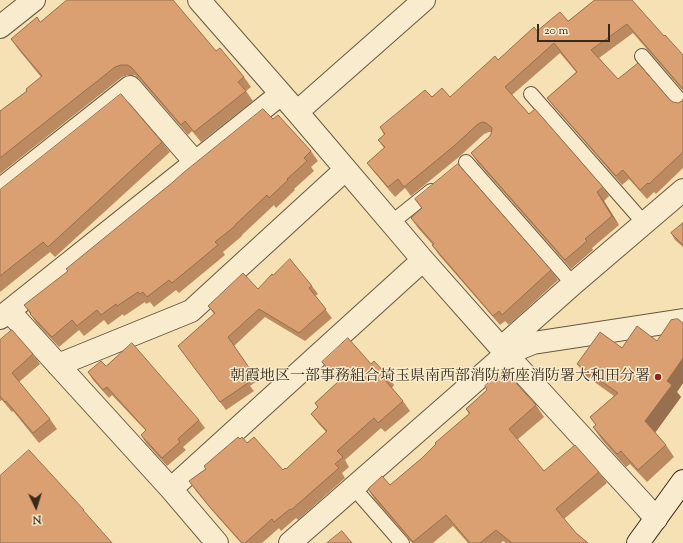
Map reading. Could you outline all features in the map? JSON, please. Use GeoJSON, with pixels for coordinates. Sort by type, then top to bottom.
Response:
{"type":"FeatureCollection","features":[{"type":"Feature","properties":{"kind":"street"},"geometry":{"type":"LineString","coordinates":[[199,0],[423,260],[656,519]]}},
{"type":"Feature","properties":{"kind":"street"},"geometry":{"type":"LineString","coordinates":[[296,112],[424,0]]}},
{"type":"Feature","properties":{"kind":"street"},"geometry":{"type":"LineString","coordinates":[[0,28],[22,3]]}},
{"type":"Feature","properties":{"kind":"street"},"geometry":{"type":"LineString","coordinates":[[0,190],[130,87],[195,162]]}},
{"type":"Feature","properties":{"kind":"street"},"geometry":{"type":"LineString","coordinates":[[217,543],[171,489],[58,365],[4,314],[281,94]]}},
{"type":"Feature","properties":{"kind":"street"},"geometry":{"type":"LineString","coordinates":[[58,365],[191,311],[345,170]]}},
{"type":"Feature","properties":{"kind":"street"},"geometry":{"type":"LineString","coordinates":[[290,543],[504,351],[573,284],[683,190]]}},
{"type":"Feature","properties":{"kind":"street"},"geometry":{"type":"LineString","coordinates":[[171,489],[423,260]]}},
{"type":"Feature","properties":{"kind":"street"},"geometry":{"type":"LineString","coordinates":[[504,351],[533,343],[683,320]]}},
{"type":"Feature","properties":{"kind":"street"},"geometry":{"type":"LineString","coordinates":[[638,543],[683,481]]}},
{"type":"Feature","properties":{"kind":"lane"},"geometry":{"type":"LineString","coordinates":[[642,56],[683,104]]}},
{"type":"Feature","properties":{"kind":"lane"},"geometry":{"type":"LineString","coordinates":[[531,94],[644,223]]}},
{"type":"Feature","properties":{"kind":"lane"},"geometry":{"type":"LineString","coordinates":[[454,171],[471,157],[573,284]]}},
{"type":"Feature","properties":{"kind":"lane"},"geometry":{"type":"LineString","coordinates":[[391,223],[443,181]]}},
{"type":"Feature","properties":{"kind":"lane"},"geometry":{"type":"LineString","coordinates":[[353,487],[402,543]]}},
{"type":"Feature","properties":{"kind":"building"},"geometry":{"type":"Polygon","coordinates":[[[67,0],[173,0],[216,51],[220,48],[244,77],[238,82],[246,91],[194,132],[185,121],[181,125],[132,68],[128,65],[121,65],[115,67],[0,158],[0,111],[27,91],[26,89],[42,76],[11,39],[37,17],[40,22],[67,0]]]}},
{"type":"Feature","properties":{"kind":"building"},"geometry":{"type":"Polygon","coordinates":[[[595,0],[632,0],[683,55],[683,89],[627,24],[591,50],[618,79],[638,63],[670,100],[678,103],[683,99],[683,152],[649,184],[648,183],[640,190],[623,170],[616,176],[547,98],[577,72],[554,43],[505,87],[529,114],[535,109],[603,187],[597,192],[612,216],[585,239],[587,241],[565,260],[471,153],[491,134],[492,128],[486,123],[482,122],[478,124],[404,187],[398,179],[388,187],[367,163],[385,147],[378,140],[385,134],[380,127],[425,90],[432,97],[442,88],[450,97],[495,56],[498,60],[534,27],[537,31],[560,12],[568,21],[595,0]]]}},
{"type":"Feature","properties":{"kind":"building"},"geometry":{"type":"Polygon","coordinates":[[[121,94],[162,142],[48,247],[43,242],[0,276],[0,190],[121,94]]]}},
{"type":"Feature","properties":{"kind":"building"},"geometry":{"type":"Polygon","coordinates":[[[263,109],[273,119],[278,115],[311,151],[304,158],[307,161],[269,198],[267,195],[235,226],[215,242],[218,245],[172,283],[169,280],[147,297],[143,292],[140,294],[138,292],[117,306],[116,304],[101,315],[97,310],[77,326],[72,320],[52,337],[30,314],[31,313],[24,305],[68,271],[66,269],[263,109]]]}},
{"type":"Feature","properties":{"kind":"building"},"geometry":{"type":"Polygon","coordinates":[[[458,164],[551,270],[502,315],[499,311],[493,316],[432,245],[434,244],[411,218],[422,208],[415,199],[458,164]]]}},
{"type":"Feature","properties":{"kind":"building"},"geometry":{"type":"Polygon","coordinates":[[[683,223],[683,245],[671,233],[683,223]]]}},
{"type":"Feature","properties":{"kind":"building"},"geometry":{"type":"Polygon","coordinates":[[[290,259],[312,286],[309,288],[326,309],[299,333],[259,309],[228,337],[252,372],[244,377],[248,383],[220,402],[178,346],[215,313],[208,306],[243,273],[258,289],[272,274],[273,275],[290,259]]]}},
{"type":"Feature","properties":{"kind":"building"},"geometry":{"type":"Polygon","coordinates":[[[678,319],[683,323],[683,358],[667,381],[672,385],[645,421],[666,445],[638,470],[621,451],[617,454],[593,427],[596,425],[590,417],[618,393],[577,364],[600,332],[622,348],[637,326],[657,341],[671,320],[678,319]]]}},
{"type":"Feature","properties":{"kind":"building"},"geometry":{"type":"Polygon","coordinates":[[[12,330],[33,354],[12,373],[50,419],[33,433],[0,396],[0,340],[12,330]]]}},
{"type":"Feature","properties":{"kind":"building"},"geometry":{"type":"Polygon","coordinates":[[[348,338],[371,364],[374,361],[388,376],[384,379],[403,401],[378,423],[374,418],[337,451],[343,457],[335,464],[339,468],[291,510],[290,509],[274,522],[272,519],[245,543],[242,543],[189,481],[206,469],[204,466],[238,437],[240,439],[242,437],[247,443],[254,437],[283,470],[285,468],[286,469],[327,431],[311,414],[318,407],[315,403],[339,381],[322,362],[348,338]]]}},
{"type":"Feature","properties":{"kind":"building"},"geometry":{"type":"Polygon","coordinates":[[[132,343],[199,420],[178,439],[180,442],[162,458],[141,435],[146,430],[107,387],[103,390],[88,372],[101,361],[106,366],[132,343]]]}},
{"type":"Feature","properties":{"kind":"building"},"geometry":{"type":"Polygon","coordinates":[[[504,370],[536,405],[509,429],[544,471],[575,445],[599,472],[556,509],[576,533],[588,543],[512,543],[496,530],[480,543],[470,543],[446,515],[413,542],[368,489],[382,476],[390,485],[422,458],[436,444],[435,443],[470,413],[466,409],[487,390],[485,386],[504,370]]]}},
{"type":"Feature","properties":{"kind":"building"},"geometry":{"type":"Polygon","coordinates":[[[29,450],[112,543],[0,543],[0,476],[29,450]]]}},
{"type":"Feature","properties":{"kind":"building"},"geometry":{"type":"Polygon","coordinates":[[[342,531],[352,543],[327,543],[342,531]]]}},
{"type":"Feature","properties":{"kind":"place","name":"朝霞地区一部事務組合埼玉県南西部消防新座消防署大和田分署"},"geometry":{"type":"Point","coordinates":[658,377]}}]}
